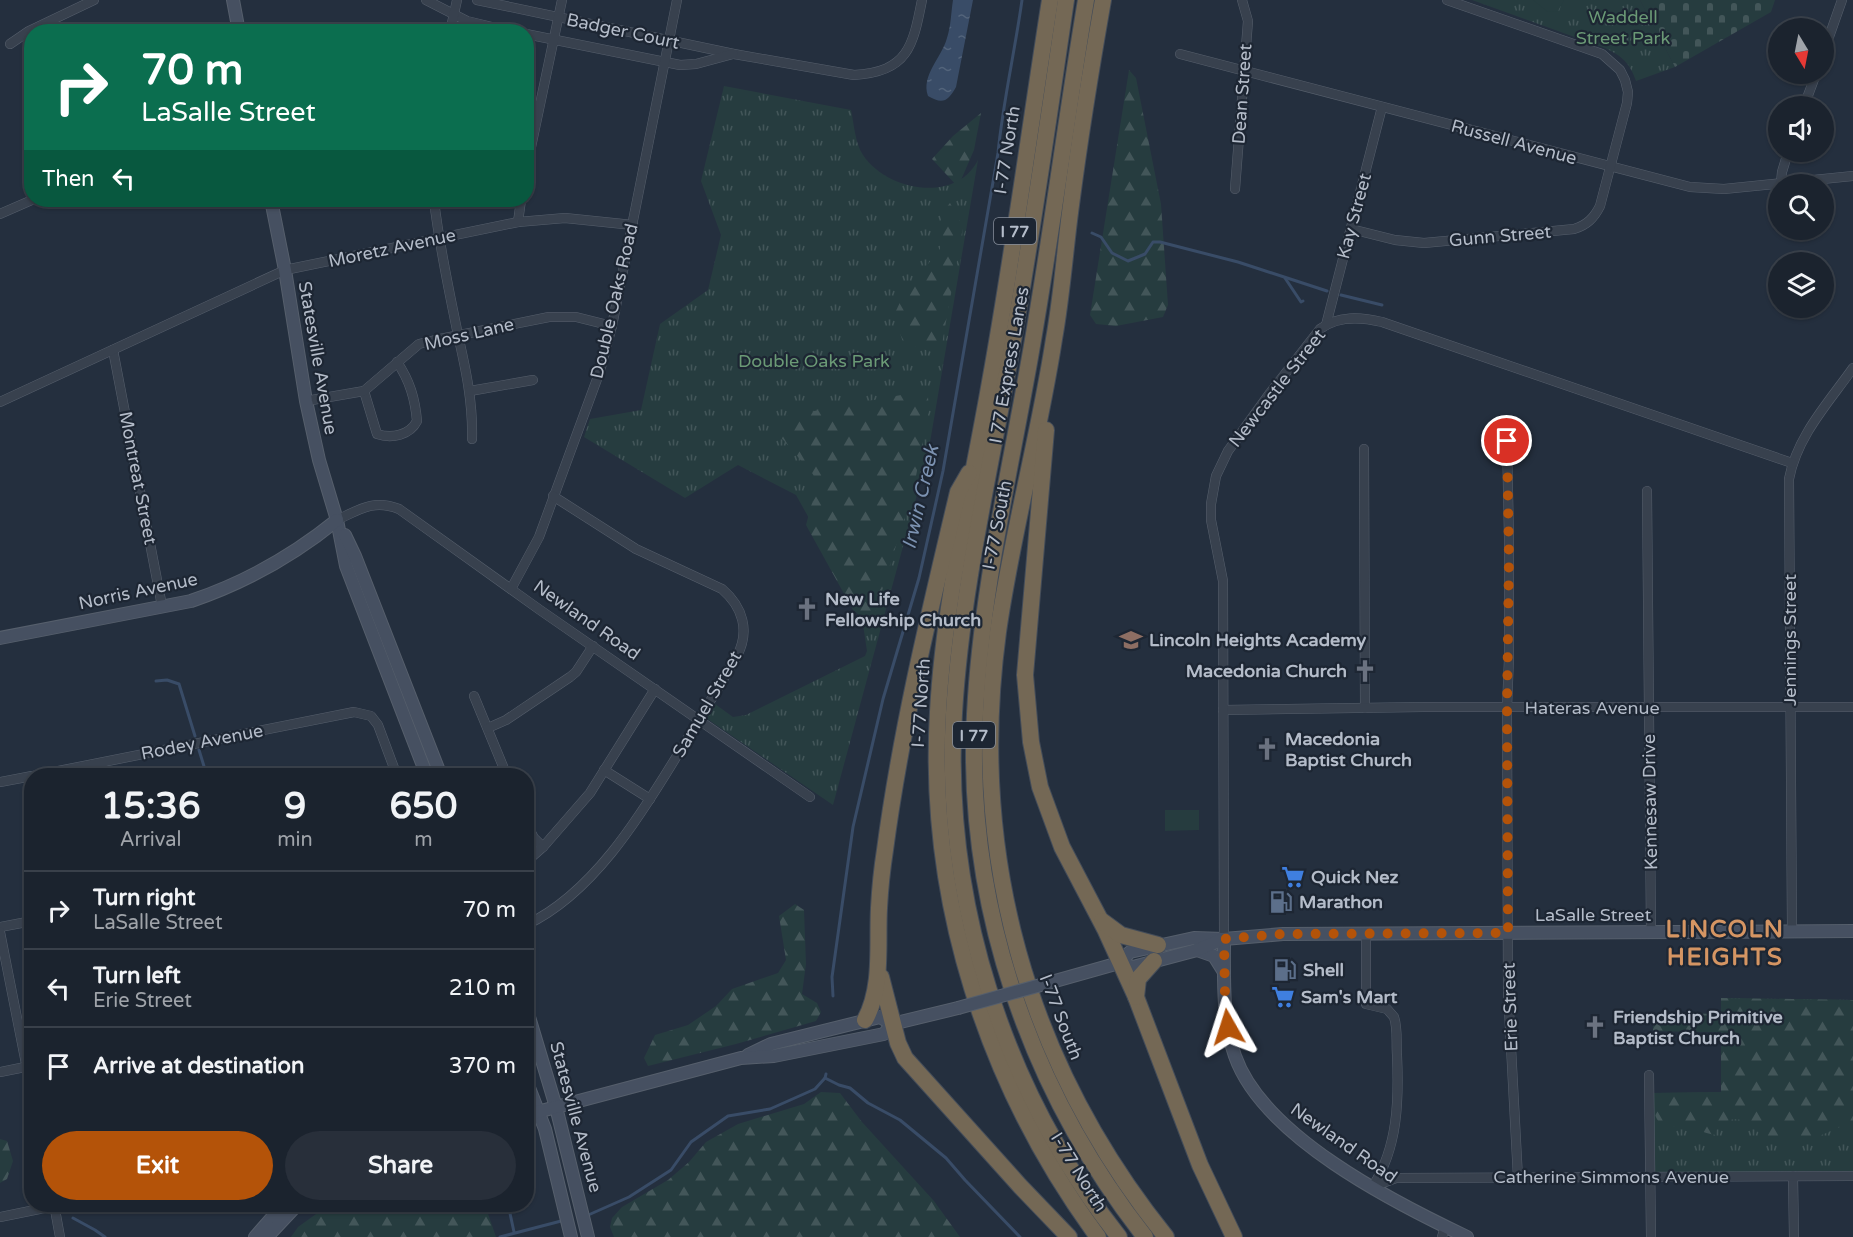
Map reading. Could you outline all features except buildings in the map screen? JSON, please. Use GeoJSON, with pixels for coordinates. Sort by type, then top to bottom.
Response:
{"type":"FeatureCollection","features":[{"type":"Feature","properties":{"kind":"highway","name":"I-77 North"},"geometry":{"type":"LineString","coordinates":[[1050,0],[1006,290],[948,619],[938,714],[937,765],[939,814],[948,889],[970,983],[1003,1075],[1049,1164],[1098,1237]]}},
{"type":"Feature","properties":{"kind":"highway","name":"I 77 Express Lanes"},"geometry":{"type":"LineString","coordinates":[[1066,0],[1023,281],[962,632],[954,715],[954,788],[957,838],[968,909],[1000,1024],[1025,1083],[1051,1135],[1088,1195],[1119,1237]]}},
{"type":"Feature","properties":{"kind":"highway","name":"I 77 Express Lanes"},"geometry":{"type":"LineString","coordinates":[[1086,0],[1043,284],[983,624],[974,716],[975,788],[981,859],[989,905],[1006,972],[1021,1016],[1043,1070],[1070,1124],[1106,1183],[1145,1237]]}},
{"type":"Feature","properties":{"kind":"highway","name":"I-77 South"},"geometry":{"type":"LineString","coordinates":[[1103,0],[1071,203],[1054,340],[998,636],[990,741],[991,787],[997,857],[1010,923],[1036,1011],[1058,1064],[1084,1117],[1107,1156],[1166,1237]]}},
{"type":"Feature","properties":{"kind":"highway"},"geometry":{"type":"LineString","coordinates":[[1054,340],[1028,632],[1026,694],[1032,750],[1045,803],[1062,848],[1101,920],[1136,997],[1200,1165],[1234,1237]]}},
{"type":"Feature","properties":{"kind":"highway"},"geometry":{"type":"LineString","coordinates":[[865,1020],[873,1002],[878,964],[879,908],[885,850],[901,753],[958,492],[976,462]]}},
{"type":"Feature","properties":{"kind":"highway"},"geometry":{"type":"LineString","coordinates":[[1101,920],[1121,935],[1156,953],[1138,979],[1136,997]]}},
{"type":"Feature","properties":{"kind":"highway"},"geometry":{"type":"LineString","coordinates":[[878,964],[892,1024],[900,1048],[909,1063],[1069,1237]]}},
{"type":"Feature","properties":{"kind":"main road"},"geometry":{"type":"LineString","coordinates":[[235,1],[238,24]]}},
{"type":"Feature","properties":{"kind":"main road","name":"Statesville Avenue"},"geometry":{"type":"LineString","coordinates":[[272,207],[306,401],[319,460],[337,520],[346,566],[424,768]]}},
{"type":"Feature","properties":{"kind":"main road","name":"Statesville Avenue"},"geometry":{"type":"LineString","coordinates":[[337,520],[355,556],[438,768]]}},
{"type":"Feature","properties":{"kind":"main road","name":"Norris Avenue"},"geometry":{"type":"LineString","coordinates":[[0,638],[191,601],[242,580],[314,539],[337,520]]}},
{"type":"Feature","properties":{"kind":"main road","name":"LaSalle Street"},"geometry":{"type":"LineString","coordinates":[[1156,953],[1194,938],[1224,939],[1273,935],[1853,931]]}},
{"type":"Feature","properties":{"kind":"main road","name":"LaSalle Street"},"geometry":{"type":"LineString","coordinates":[[892,1024],[1119,963],[1130,952],[1197,950],[1224,939]]}},
{"type":"Feature","properties":{"kind":"main road","name":"Newland Road"},"geometry":{"type":"LineString","coordinates":[[1224,939],[1226,1011],[1231,1042],[1240,1068],[1253,1091],[1290,1130],[1372,1187],[1444,1232],[1467,1237]]}},
{"type":"Feature","properties":{"kind":"main road"},"geometry":{"type":"LineString","coordinates":[[1197,950],[1214,956],[1224,974]]}},
{"type":"Feature","properties":{"kind":"main road"},"geometry":{"type":"LineString","coordinates":[[534,1112],[741,1058],[771,1044],[865,1020],[880,1017],[892,1024],[885,1034],[774,1056],[741,1058]]}},
{"type":"Feature","properties":{"kind":"main road","name":"Statesville Avenue"},"geometry":{"type":"LineString","coordinates":[[534,1034],[556,1107],[588,1237]]}},
{"type":"Feature","properties":{"kind":"main road","name":"Statesville Avenue"},"geometry":{"type":"LineString","coordinates":[[534,1116],[544,1129],[572,1237]]}},
{"type":"Feature","properties":{"kind":"main road"},"geometry":{"type":"LineString","coordinates":[[255,1237],[277,1212]]}},
{"type":"Feature","properties":{"kind":"main road"},"geometry":{"type":"LineString","coordinates":[[267,1237],[290,1212]]}},
{"type":"Feature","properties":{"kind":"street"},"geometry":{"type":"LineString","coordinates":[[45,24],[94,0]]}},
{"type":"Feature","properties":{"kind":"street"},"geometry":{"type":"LineString","coordinates":[[426,0],[454,15],[478,24]]}},
{"type":"Feature","properties":{"kind":"street"},"geometry":{"type":"LineString","coordinates":[[452,24],[457,0]]}},
{"type":"Feature","properties":{"kind":"street","name":"Badger Court"},"geometry":{"type":"LineString","coordinates":[[477,0],[734,54],[854,75],[874,74],[888,68],[905,56],[915,37],[922,0]]}},
{"type":"Feature","properties":{"kind":"street"},"geometry":{"type":"LineString","coordinates":[[534,134],[562,0]]}},
{"type":"Feature","properties":{"kind":"street","name":"Double Oaks Road"},"geometry":{"type":"LineString","coordinates":[[511,589],[534,548],[600,371],[633,225],[677,0]]}},
{"type":"Feature","properties":{"kind":"street","name":"Dean Street"},"geometry":{"type":"LineString","coordinates":[[1235,189],[1248,21],[1242,0]]}},
{"type":"Feature","properties":{"kind":"street","name":"Gunn Street"},"geometry":{"type":"LineString","coordinates":[[1351,229],[1395,240],[1424,243],[1574,229],[1584,225],[1595,215],[1600,206],[1627,103],[1628,92],[1623,75],[1612,61],[1602,54],[1447,0]]}},
{"type":"Feature","properties":{"kind":"street"},"geometry":{"type":"LineString","coordinates":[[1834,23],[1842,0]]}},
{"type":"Feature","properties":{"kind":"street"},"geometry":{"type":"LineString","coordinates":[[10,44],[24,35]]}},
{"type":"Feature","properties":{"kind":"street","name":"Badger Court"},"geometry":{"type":"LineString","coordinates":[[534,36],[664,63],[696,64],[734,54]]}},
{"type":"Feature","properties":{"kind":"street","name":"Russell Avenue"},"geometry":{"type":"LineString","coordinates":[[1180,54],[1690,187],[1707,189],[1768,184]]}},
{"type":"Feature","properties":{"kind":"street","name":"Kay Street"},"geometry":{"type":"LineString","coordinates":[[1326,325],[1382,107]]}},
{"type":"Feature","properties":{"kind":"street","name":"Russell Avenue"},"geometry":{"type":"LineString","coordinates":[[1834,178],[1853,176]]}},
{"type":"Feature","properties":{"kind":"street"},"geometry":{"type":"LineString","coordinates":[[0,214],[24,204]]}},
{"type":"Feature","properties":{"kind":"street"},"geometry":{"type":"LineString","coordinates":[[435,207],[438,238],[470,391],[472,439]]}},
{"type":"Feature","properties":{"kind":"street"},"geometry":{"type":"LineString","coordinates":[[519,222],[520,207]]}},
{"type":"Feature","properties":{"kind":"street","name":"Moretz Avenue"},"geometry":{"type":"LineString","coordinates":[[0,402],[285,270],[519,222],[565,218],[633,225]]}},
{"type":"Feature","properties":{"kind":"street","name":"Moss Lane"},"geometry":{"type":"LineString","coordinates":[[364,391],[420,344],[549,317],[576,317],[612,326]]}},
{"type":"Feature","properties":{"kind":"street","name":"Newcastle Street"},"geometry":{"type":"LineString","coordinates":[[1224,939],[1223,581],[1211,520],[1211,504],[1216,476],[1228,451],[1310,340],[1326,325],[1350,318],[1382,321],[1792,463]]}},
{"type":"Feature","properties":{"kind":"street","name":"Montreat Street"},"geometry":{"type":"LineString","coordinates":[[113,350],[162,606]]}},
{"type":"Feature","properties":{"kind":"street"},"geometry":{"type":"LineString","coordinates":[[306,401],[364,391],[377,434],[392,437],[411,430],[417,421],[415,402],[409,380],[397,362]]}},
{"type":"Feature","properties":{"kind":"street","name":"Jennings Street"},"geometry":{"type":"LineString","coordinates":[[1792,932],[1789,489],[1792,463],[1801,442],[1853,368]]}},
{"type":"Feature","properties":{"kind":"street"},"geometry":{"type":"LineString","coordinates":[[470,391],[533,380]]}},
{"type":"Feature","properties":{"kind":"street","name":"Erie Street"},"geometry":{"type":"LineString","coordinates":[[1507,441],[1509,549],[1508,991],[1518,1178]]}},
{"type":"Feature","properties":{"kind":"street"},"geometry":{"type":"LineString","coordinates":[[1364,449],[1365,708]]}},
{"type":"Feature","properties":{"kind":"street","name":"Kennesaw Drive"},"geometry":{"type":"LineString","coordinates":[[1647,491],[1652,932]]}},
{"type":"Feature","properties":{"kind":"street","name":"Samuel Street"},"geometry":{"type":"LineString","coordinates":[[534,920],[560,905],[573,893],[631,828],[699,720],[742,645],[744,624],[738,607],[722,589],[636,549],[553,496]]}},
{"type":"Feature","properties":{"kind":"street","name":"Newland Road"},"geometry":{"type":"LineString","coordinates":[[337,520],[374,505],[387,504],[399,509],[810,797]]}},
{"type":"Feature","properties":{"kind":"street"},"geometry":{"type":"LineString","coordinates":[[488,728],[506,720],[570,677],[576,672],[593,646]]}},
{"type":"Feature","properties":{"kind":"street"},"geometry":{"type":"LineString","coordinates":[[534,855],[580,807],[655,690]]}},
{"type":"Feature","properties":{"kind":"street"},"geometry":{"type":"LineString","coordinates":[[474,696],[504,768]]}},
{"type":"Feature","properties":{"kind":"street","name":"Hateras Avenue"},"geometry":{"type":"LineString","coordinates":[[1223,710],[1853,707]]}},
{"type":"Feature","properties":{"kind":"street","name":"Rodey Avenue"},"geometry":{"type":"LineString","coordinates":[[72,768],[354,712],[370,716],[378,725],[394,768]]}},
{"type":"Feature","properties":{"kind":"street"},"geometry":{"type":"LineString","coordinates":[[604,770],[650,799]]}},
{"type":"Feature","properties":{"kind":"street","name":"Rodey Avenue"},"geometry":{"type":"LineString","coordinates":[[0,782],[24,778]]}},
{"type":"Feature","properties":{"kind":"street"},"geometry":{"type":"LineString","coordinates":[[534,838],[543,847]]}},
{"type":"Feature","properties":{"kind":"street"},"geometry":{"type":"LineString","coordinates":[[0,927],[24,922]]}},
{"type":"Feature","properties":{"kind":"street"},"geometry":{"type":"LineString","coordinates":[[0,932],[24,1043]]}},
{"type":"Feature","properties":{"kind":"street"},"geometry":{"type":"LineString","coordinates":[[1366,934],[1366,1004],[1388,1009],[1394,1017],[1398,1085],[1397,1116],[1384,1168],[1372,1187]]}},
{"type":"Feature","properties":{"kind":"street"},"geometry":{"type":"LineString","coordinates":[[0,1072],[24,1067]]}},
{"type":"Feature","properties":{"kind":"street"},"geometry":{"type":"LineString","coordinates":[[1649,1075],[1651,1237]]}},
{"type":"Feature","properties":{"kind":"street"},"geometry":{"type":"LineString","coordinates":[[1793,1176],[1794,1237]]}},
{"type":"Feature","properties":{"kind":"street","name":"Catherine Simmons Avenue"},"geometry":{"type":"LineString","coordinates":[[1372,1187],[1396,1178],[1853,1176]]}},
{"type":"Feature","properties":{"kind":"street"},"geometry":{"type":"LineString","coordinates":[[0,1217],[24,1212]]}},
{"type":"Feature","properties":{"kind":"street"},"geometry":{"type":"LineString","coordinates":[[58,1212],[60,1237]]}},
{"type":"Feature","properties":{"kind":"green space","name":"Waddell Street Park"},"geometry":{"type":"Polygon","coordinates":[[[1472,0],[1640,0],[1675,67],[1636,81],[1625,61],[1605,48],[1472,0]]]}},
{"type":"Feature","properties":{"kind":"green space"},"geometry":{"type":"Polygon","coordinates":[[[1533,0],[1564,0],[1558,11],[1548,12],[1533,0]]]}},
{"type":"Feature","properties":{"kind":"green space"},"geometry":{"type":"Polygon","coordinates":[[[1640,0],[1775,0],[1771,12],[1675,67],[1640,0]]]}},
{"type":"Feature","properties":{"kind":"green space"},"geometry":{"type":"Polygon","coordinates":[[[1129,70],[1136,78],[1161,204],[1168,305],[1163,317],[1116,326],[1096,324],[1090,315],[1129,70]]]}},
{"type":"Feature","properties":{"kind":"green space","name":"Double Oaks Park"},"geometry":{"type":"Polygon","coordinates":[[[724,86],[851,110],[856,139],[863,155],[888,177],[904,184],[938,187],[954,183],[968,174],[978,160],[928,454],[833,805],[706,718],[715,704],[733,717],[746,715],[865,656],[867,651],[861,611],[796,495],[738,465],[685,498],[584,437],[590,419],[641,410],[660,324],[708,290],[721,235],[701,181],[724,86]]]}},
{"type":"Feature","properties":{"kind":"green space"},"geometry":{"type":"Polygon","coordinates":[[[981,113],[974,150],[958,187],[932,159],[953,136],[981,113]]]}},
{"type":"Feature","properties":{"kind":"green space"},"geometry":{"type":"Polygon","coordinates":[[[950,203],[963,227],[940,355],[903,342],[894,315],[904,294],[940,249],[941,214],[950,203]]]}},
{"type":"Feature","properties":{"kind":"green space"},"geometry":{"type":"Polygon","coordinates":[[[912,393],[928,397],[929,410],[913,491],[876,610],[866,621],[853,610],[806,525],[818,480],[779,435],[776,418],[912,393]]]}},
{"type":"Feature","properties":{"kind":"green space"},"geometry":{"type":"Polygon","coordinates":[[[1165,810],[1199,810],[1199,830],[1165,831],[1165,810]]]}},
{"type":"Feature","properties":{"kind":"green space"},"geometry":{"type":"Polygon","coordinates":[[[795,904],[804,910],[806,964],[802,994],[817,1003],[821,1012],[816,1021],[648,1066],[644,1058],[655,1035],[688,1025],[716,1006],[732,989],[778,973],[786,960],[779,916],[795,904]]]}},
{"type":"Feature","properties":{"kind":"green space"},"geometry":{"type":"Polygon","coordinates":[[[1721,998],[1853,1000],[1853,1171],[1655,1173],[1653,1093],[1721,1092],[1721,1032],[1653,1031],[1653,1013],[1721,1014],[1721,998]]]}},
{"type":"Feature","properties":{"kind":"green space"},"geometry":{"type":"Polygon","coordinates":[[[1721,998],[1853,1000],[1853,1129],[1840,1127],[1817,1137],[1767,1138],[1747,1123],[1737,1119],[1721,1124],[1716,1135],[1666,1125],[1657,1120],[1653,1093],[1721,1092],[1721,1032],[1653,1031],[1653,1013],[1721,1014],[1721,998]]]}},
{"type":"Feature","properties":{"kind":"green space"},"geometry":{"type":"Polygon","coordinates":[[[821,1092],[840,1093],[862,1122],[934,1201],[960,1237],[614,1237],[610,1227],[612,1218],[622,1207],[668,1180],[689,1162],[706,1142],[738,1124],[804,1104],[821,1092]]]}},
{"type":"Feature","properties":{"kind":"green space"},"geometry":{"type":"Polygon","coordinates":[[[0,1139],[7,1141],[13,1161],[7,1179],[0,1183],[0,1139]]]}},
{"type":"Feature","properties":{"kind":"green space"},"geometry":{"type":"Polygon","coordinates":[[[319,1212],[487,1212],[496,1237],[291,1237],[298,1227],[319,1212]]]}},
{"type":"Feature","properties":{"kind":"water"},"geometry":{"type":"Polygon","coordinates":[[[953,0],[973,0],[956,87],[948,98],[941,101],[928,96],[927,81],[947,38],[953,0]]]}},
{"type":"Feature","properties":{"kind":"waterway","name":"Irwin Creek"},"geometry":{"type":"LineString","coordinates":[[833,996],[832,977],[853,827],[883,699],[919,578],[943,471],[1022,0]]}},
{"type":"Feature","properties":{"kind":"waterway"},"geometry":{"type":"LineString","coordinates":[[1092,233],[1101,237],[1112,253],[1128,261],[1145,254],[1153,242],[1160,242],[1238,262],[1327,291]]}},
{"type":"Feature","properties":{"kind":"waterway"},"geometry":{"type":"LineString","coordinates":[[1285,278],[1301,302],[1303,301]]}},
{"type":"Feature","properties":{"kind":"waterway"},"geometry":{"type":"LineString","coordinates":[[1341,295],[1382,305]]}},
{"type":"Feature","properties":{"kind":"waterway"},"geometry":{"type":"LineString","coordinates":[[156,681],[167,680],[179,684],[195,736]]}},
{"type":"Feature","properties":{"kind":"waterway"},"geometry":{"type":"LineString","coordinates":[[199,750],[205,768]]}},
{"type":"Feature","properties":{"kind":"waterway","name":"Irwin Creek"},"geometry":{"type":"LineString","coordinates":[[586,1216],[629,1197],[671,1170],[691,1142],[728,1116],[770,1109],[815,1089],[826,1074]]}},
{"type":"Feature","properties":{"kind":"waterway"},"geometry":{"type":"LineString","coordinates":[[825,1078],[850,1088],[868,1103],[900,1120],[946,1158],[1020,1237]]}},
{"type":"Feature","properties":{"kind":"waterway"},"geometry":{"type":"LineString","coordinates":[[510,1212],[514,1232]]}},
{"type":"Feature","properties":{"kind":"waterway"},"geometry":{"type":"LineString","coordinates":[[73,1218],[105,1237]]}},
{"type":"Feature","properties":{"kind":"waterway","name":"Irwin Creek"},"geometry":{"type":"LineString","coordinates":[[500,1237],[565,1220]]}},
{"type":"Feature","properties":{"kind":"place","name":"New Life Fellowship Church"},"geometry":{"type":"Point","coordinates":[807,609]}},
{"type":"Feature","properties":{"kind":"place","name":"Lincoln Heights Academy"},"geometry":{"type":"Point","coordinates":[1131,640]}},
{"type":"Feature","properties":{"kind":"place","name":"Macedonia Church"},"geometry":{"type":"Point","coordinates":[1365,671]}},
{"type":"Feature","properties":{"kind":"place","name":"Macedonia Baptist Church"},"geometry":{"type":"Point","coordinates":[1267,749]}},
{"type":"Feature","properties":{"kind":"place","name":"Quick Nez"},"geometry":{"type":"Point","coordinates":[1293,877]}},
{"type":"Feature","properties":{"kind":"place","name":"Marathon"},"geometry":{"type":"Point","coordinates":[1281,902]}},
{"type":"Feature","properties":{"kind":"place","name":"Shell"},"geometry":{"type":"Point","coordinates":[1285,970]}},
{"type":"Feature","properties":{"kind":"place","name":"Sam's Mart"},"geometry":{"type":"Point","coordinates":[1283,997]}},
{"type":"Feature","properties":{"kind":"place","name":"Friendship Primitive Baptist Church"},"geometry":{"type":"Point","coordinates":[1595,1027]}},
{"type":"Feature","properties":{"kind":"district","name":"LINCOLN HEIGHTS"},"geometry":{"type":"Point","coordinates":[1725,943]}},
{"type":"Feature","properties":{"kind":"route"},"geometry":{"type":"LineString","coordinates":[[1228,1027],[1224,939],[1283,934],[1508,933],[1507,441]]}}]}
